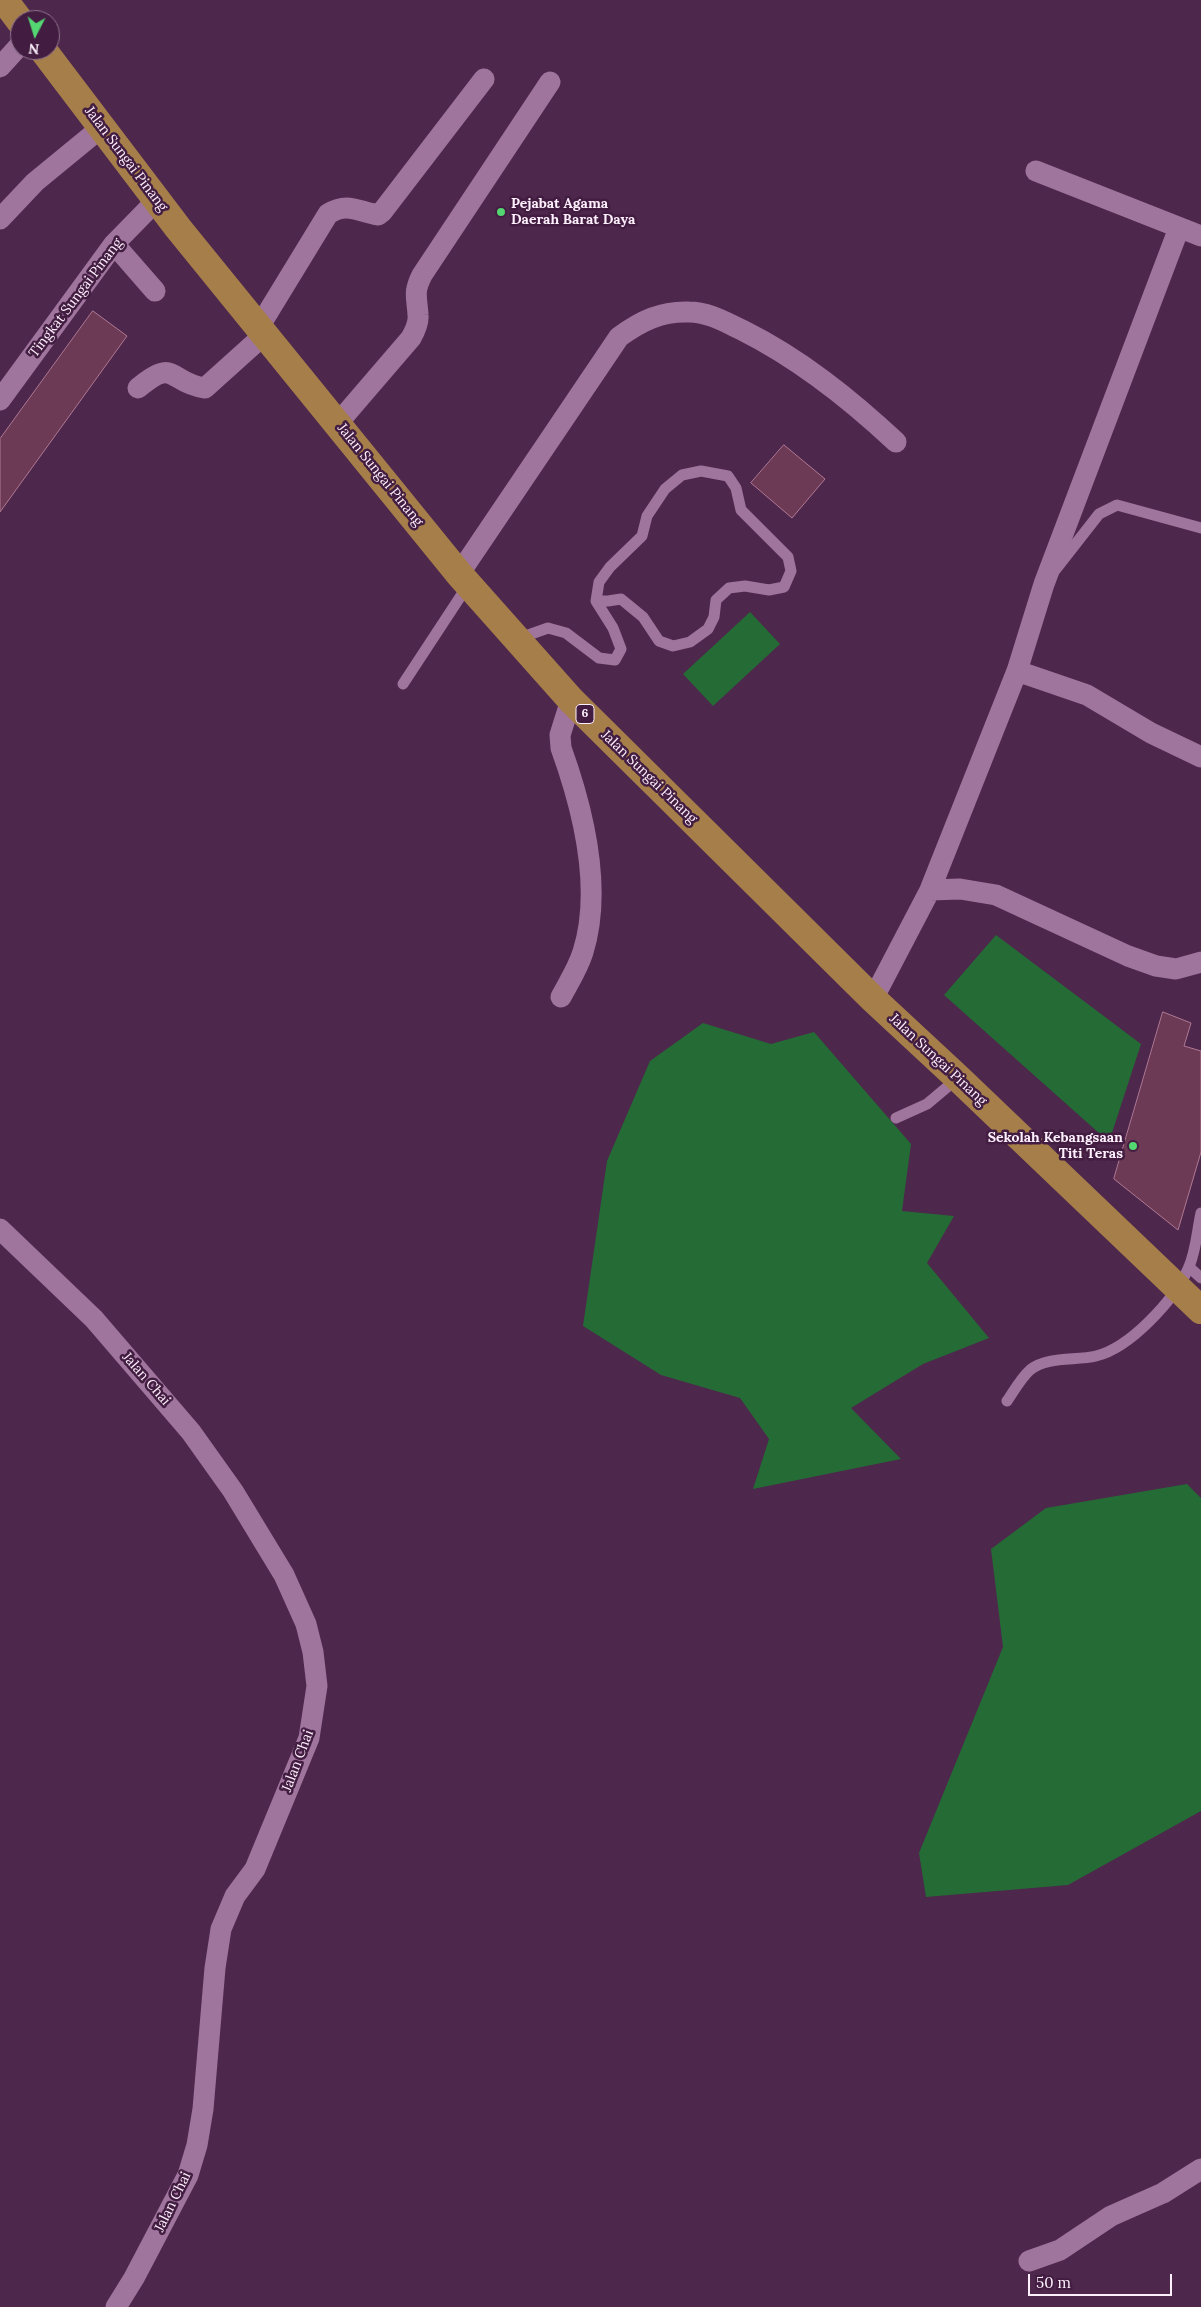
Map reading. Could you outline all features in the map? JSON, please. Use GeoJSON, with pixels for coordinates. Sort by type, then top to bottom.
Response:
{"type":"FeatureCollection","features":[{"type":"Feature","properties":{"kind":"main road"},"geometry":{"type":"LineString","coordinates":[[4,0],[12,10]]}},
{"type":"Feature","properties":{"kind":"main road","name":"Jalan Sungai Pinang"},"geometry":{"type":"LineString","coordinates":[[51,60],[157,200],[262,331],[464,579],[571,700],[872,999],[958,1078],[1189,1278],[1201,1310]]}},
{"type":"Feature","properties":{"kind":"street"},"geometry":{"type":"LineString","coordinates":[[0,67],[10,56]]}},
{"type":"Feature","properties":{"kind":"street"},"geometry":{"type":"LineString","coordinates":[[138,388],[160,372],[168,372],[198,387],[205,388],[262,331],[328,214],[337,208],[347,207],[378,215],[382,212],[484,79]]}},
{"type":"Feature","properties":{"kind":"street"},"geometry":{"type":"LineString","coordinates":[[338,423],[411,338],[417,325],[418,315],[415,300],[416,286],[550,82]]}},
{"type":"Feature","properties":{"kind":"street"},"geometry":{"type":"LineString","coordinates":[[0,219],[35,182],[102,127]]}},
{"type":"Feature","properties":{"kind":"street"},"geometry":{"type":"LineString","coordinates":[[1036,171],[1201,236]]}},
{"type":"Feature","properties":{"kind":"street","name":"Tingkat Sungai Pinang"},"geometry":{"type":"LineString","coordinates":[[0,400],[114,244],[157,200]]}},
{"type":"Feature","properties":{"kind":"street"},"geometry":{"type":"LineString","coordinates":[[872,999],[930,890],[1017,671],[1044,584],[1179,228]]}},
{"type":"Feature","properties":{"kind":"street"},"geometry":{"type":"LineString","coordinates":[[114,244],[155,292]]}},
{"type":"Feature","properties":{"kind":"street"},"geometry":{"type":"LineString","coordinates":[[464,579],[619,337],[640,322],[664,313],[690,312],[716,317],[765,341],[812,371],[855,404],[896,442]]}},
{"type":"Feature","properties":{"kind":"street"},"geometry":{"type":"LineString","coordinates":[[1017,671],[1087,695],[1150,733],[1201,758]]}},
{"type":"Feature","properties":{"kind":"street"},"geometry":{"type":"LineString","coordinates":[[561,997],[577,968],[589,930],[590,891],[586,833],[560,741],[562,723],[571,700]]}},
{"type":"Feature","properties":{"kind":"street"},"geometry":{"type":"LineString","coordinates":[[930,890],[960,890],[996,895],[1128,956],[1156,966],[1176,969],[1201,962]]}},
{"type":"Feature","properties":{"kind":"street","name":"Jalan Chai"},"geometry":{"type":"LineString","coordinates":[[0,1229],[94,1319],[192,1432],[232,1491],[284,1575],[306,1624],[313,1652],[317,1686],[309,1738],[255,1869],[235,1896],[221,1929],[215,1968],[203,2109],[197,2145],[188,2175],[134,2278],[116,2307]]}},
{"type":"Feature","properties":{"kind":"street"},"geometry":{"type":"LineString","coordinates":[[1029,2261],[1060,2250],[1111,2216],[1163,2193],[1201,2169]]}},
{"type":"Feature","properties":{"kind":"lane"},"geometry":{"type":"LineString","coordinates":[[517,639],[548,628],[566,633],[599,658],[616,660],[620,650],[613,628],[596,601],[598,582],[610,567],[642,536],[647,516],[665,489],[682,475],[701,472],[728,476],[736,488],[741,510],[788,557],[791,571],[784,587],[769,590],[745,586],[729,588],[716,600],[714,617],[708,629],[690,642],[673,646],[658,641],[643,617],[622,599],[596,601]]}},
{"type":"Feature","properties":{"kind":"lane"},"geometry":{"type":"LineString","coordinates":[[1044,584],[1099,514],[1117,505],[1201,528]]}},
{"type":"Feature","properties":{"kind":"lane"},"geometry":{"type":"LineString","coordinates":[[402,684],[464,579]]}},
{"type":"Feature","properties":{"kind":"lane"},"geometry":{"type":"LineString","coordinates":[[896,1118],[927,1104],[958,1078]]}},
{"type":"Feature","properties":{"kind":"lane"},"geometry":{"type":"LineString","coordinates":[[1007,1401],[1030,1370],[1042,1364],[1096,1356],[1116,1347],[1146,1324],[1189,1278],[1201,1214]]}},
{"type":"Feature","properties":{"kind":"green space"},"geometry":{"type":"Polygon","coordinates":[[[750,612],[780,644],[713,706],[683,674],[750,612]]]}},
{"type":"Feature","properties":{"kind":"green space"},"geometry":{"type":"Polygon","coordinates":[[[996,935],[1141,1044],[1109,1142],[944,995],[996,935]]]}},
{"type":"Feature","properties":{"kind":"green space"},"geometry":{"type":"Polygon","coordinates":[[[703,1023],[771,1044],[814,1032],[911,1144],[902,1211],[954,1216],[927,1263],[989,1338],[923,1364],[851,1408],[901,1459],[753,1489],[769,1439],[740,1398],[661,1375],[583,1326],[607,1161],[650,1061],[703,1023]]]}},
{"type":"Feature","properties":{"kind":"green space"},"geometry":{"type":"Polygon","coordinates":[[[1187,1484],[1201,1498],[1201,1811],[1068,1885],[926,1897],[919,1853],[1003,1647],[991,1549],[1046,1508],[1187,1484]]]}},
{"type":"Feature","properties":{"kind":"building"},"geometry":{"type":"Polygon","coordinates":[[[93,311],[127,336],[0,512],[0,439],[93,311]]]}},
{"type":"Feature","properties":{"kind":"building"},"geometry":{"type":"Polygon","coordinates":[[[784,445],[825,479],[792,518],[751,483],[784,445]]]}},
{"type":"Feature","properties":{"kind":"building","name":"Sekolah Kebangsaan Titi Teras"},"geometry":{"type":"Polygon","coordinates":[[[1163,1012],[1191,1023],[1184,1046],[1201,1051],[1201,1152],[1178,1230],[1114,1179],[1163,1012]]]}},
{"type":"Feature","properties":{"kind":"place","name":"Pejabat Agama Daerah Barat Daya"},"geometry":{"type":"Point","coordinates":[501,212]}},
{"type":"Feature","properties":{"kind":"place","name":"Sekolah Kebangsaan Titi Teras"},"geometry":{"type":"Point","coordinates":[1133,1146]}}]}
